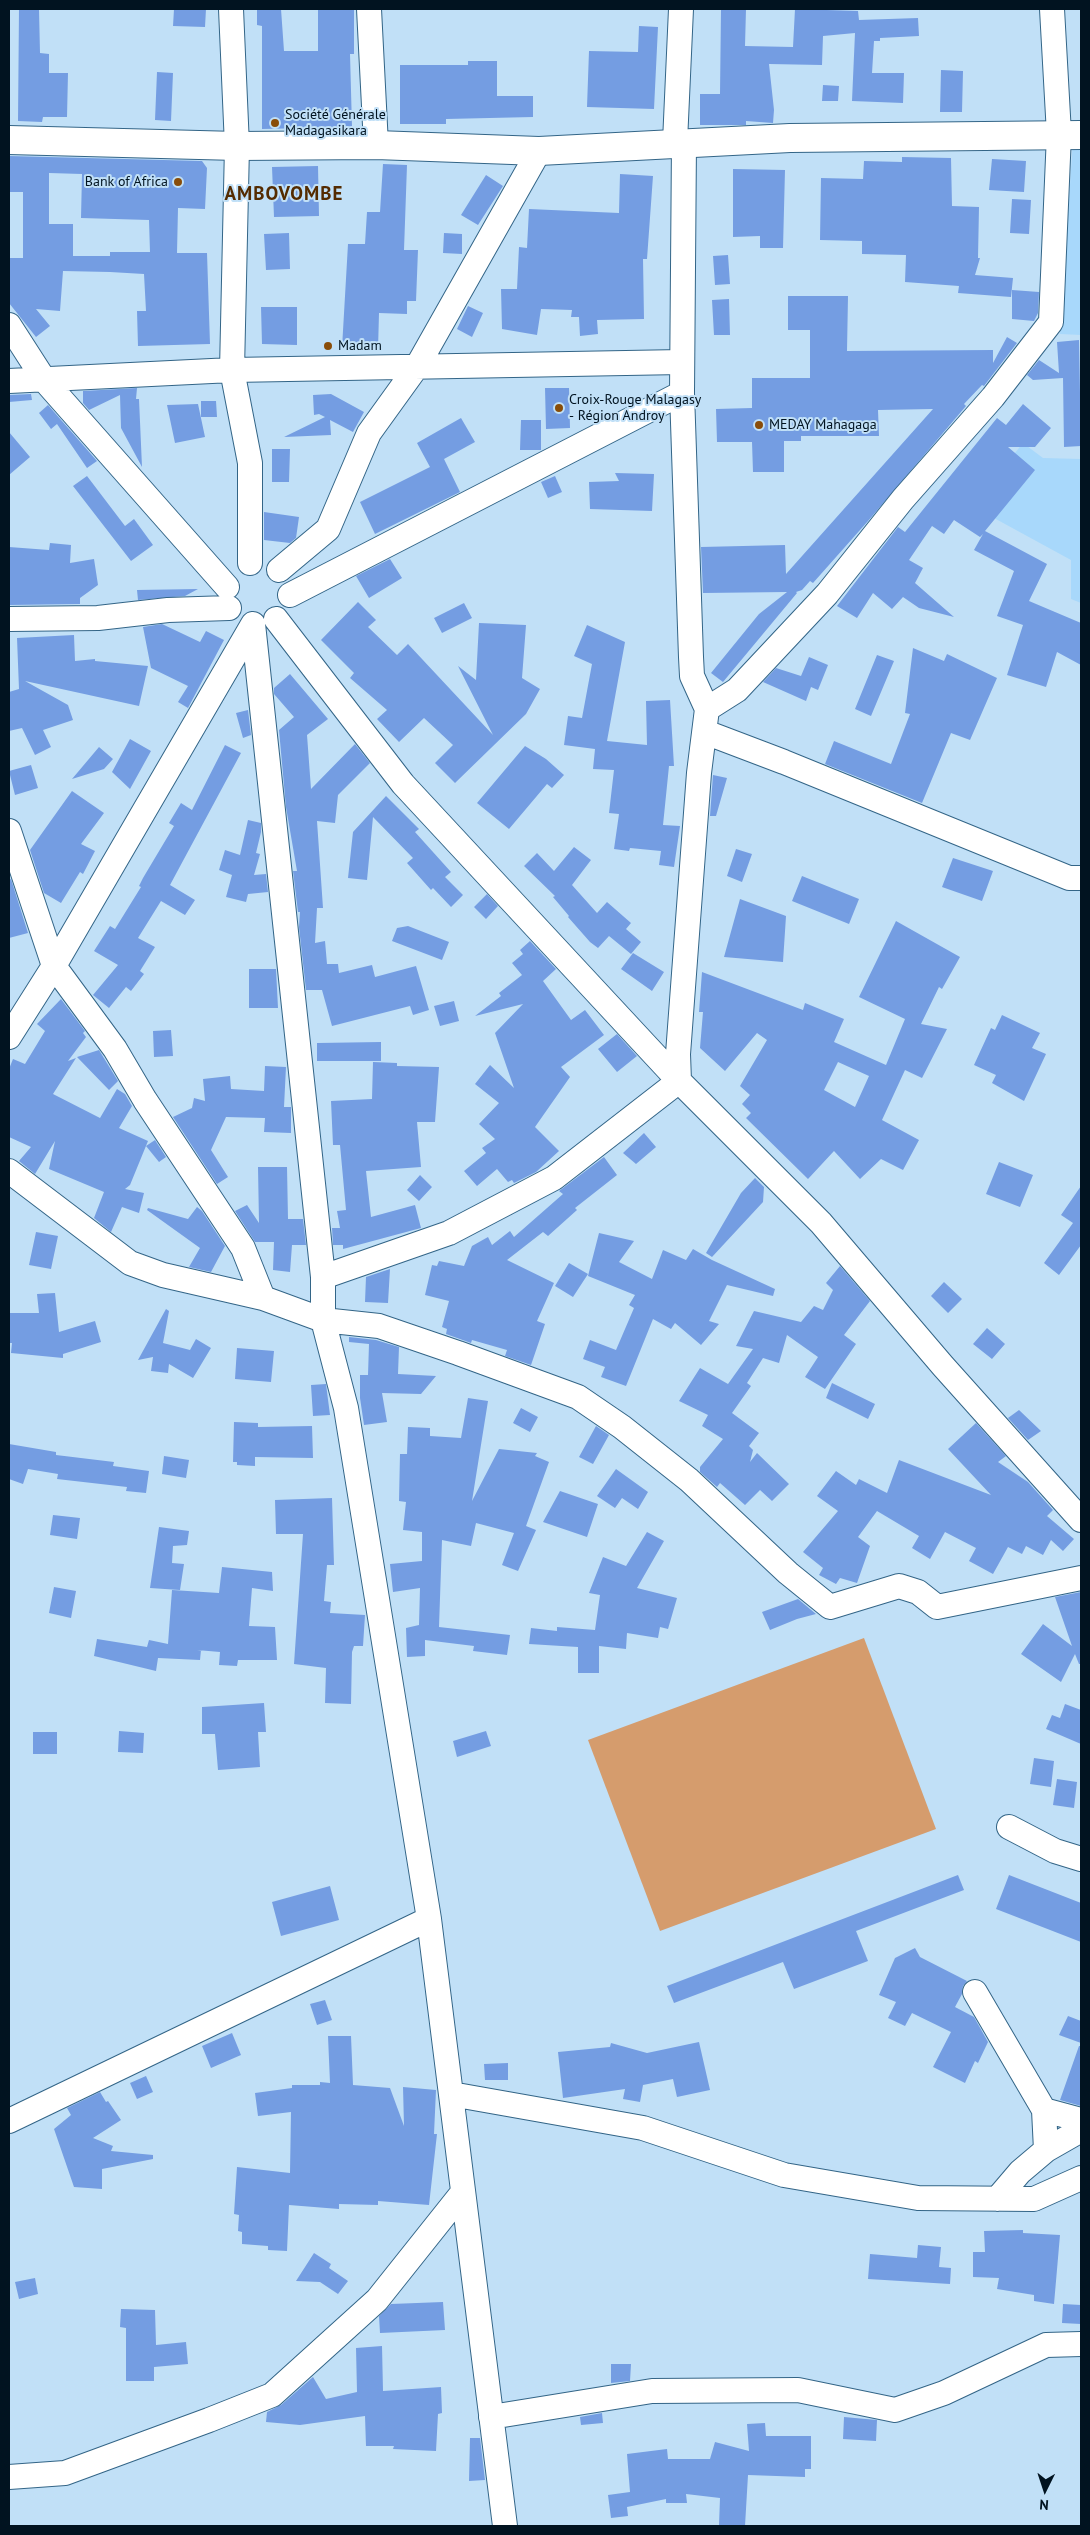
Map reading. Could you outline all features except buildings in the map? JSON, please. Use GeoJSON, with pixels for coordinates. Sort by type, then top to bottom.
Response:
{"type":"FeatureCollection","features":[{"type":"Feature","properties":{"kind":"main road"},"geometry":{"type":"LineString","coordinates":[[9,140],[237,146],[376,145],[539,151],[680,142],[1070,135]]}},
{"type":"Feature","properties":{"kind":"street"},"geometry":{"type":"LineString","coordinates":[[231,9],[237,146],[232,370],[250,463],[250,562]]}},
{"type":"Feature","properties":{"kind":"street"},"geometry":{"type":"LineString","coordinates":[[369,9],[376,145]]}},
{"type":"Feature","properties":{"kind":"street"},"geometry":{"type":"LineString","coordinates":[[679,1080],[678,1054],[699,773],[706,721],[692,676],[682,393],[680,9]]}},
{"type":"Feature","properties":{"kind":"street"},"geometry":{"type":"LineString","coordinates":[[706,721],[827,594],[903,499],[993,397],[1051,322],[1070,135],[1052,9]]}},
{"type":"Feature","properties":{"kind":"street"},"geometry":{"type":"LineString","coordinates":[[279,570],[328,529],[369,433],[418,365],[539,151]]}},
{"type":"Feature","properties":{"kind":"street"},"geometry":{"type":"LineString","coordinates":[[9,326],[45,381],[228,597],[243,621],[253,624],[265,624],[276,619],[286,609],[290,595],[287,581],[279,570],[266,562],[250,562],[239,568],[231,576],[228,597]]}},
{"type":"Feature","properties":{"kind":"street"},"geometry":{"type":"LineString","coordinates":[[9,381],[45,381],[232,370],[418,365],[682,362]]}},
{"type":"Feature","properties":{"kind":"street"},"geometry":{"type":"LineString","coordinates":[[290,595],[682,393]]}},
{"type":"Feature","properties":{"kind":"street"},"geometry":{"type":"LineString","coordinates":[[9,619],[98,618],[168,610],[228,597]]}},
{"type":"Feature","properties":{"kind":"street"},"geometry":{"type":"LineString","coordinates":[[276,619],[402,784],[679,1080],[821,1223],[943,1366],[1081,1520]]}},
{"type":"Feature","properties":{"kind":"street"},"geometry":{"type":"LineString","coordinates":[[9,1037],[54,966],[253,624]]}},
{"type":"Feature","properties":{"kind":"street"},"geometry":{"type":"LineString","coordinates":[[253,624],[323,1277],[323,1320],[346,1408],[429,1919],[505,2526]]}},
{"type":"Feature","properties":{"kind":"street"},"geometry":{"type":"LineString","coordinates":[[706,721],[784,762],[1069,878],[1081,878]]}},
{"type":"Feature","properties":{"kind":"street"},"geometry":{"type":"LineString","coordinates":[[9,831],[54,966],[116,1049],[145,1100],[243,1248],[263,1298]]}},
{"type":"Feature","properties":{"kind":"street"},"geometry":{"type":"LineString","coordinates":[[323,1277],[449,1233],[554,1178],[679,1080]]}},
{"type":"Feature","properties":{"kind":"street"},"geometry":{"type":"LineString","coordinates":[[9,1171],[130,1263],[163,1275],[263,1298],[323,1320],[379,1326],[578,1397],[622,1426],[689,1480],[788,1573],[830,1606],[899,1586],[918,1592],[937,1607],[1081,1578]]}},
{"type":"Feature","properties":{"kind":"street"},"geometry":{"type":"LineString","coordinates":[[1009,1827],[1055,1852],[1081,1859]]}},
{"type":"Feature","properties":{"kind":"street"},"geometry":{"type":"LineString","coordinates":[[9,2121],[429,1919]]}},
{"type":"Feature","properties":{"kind":"street"},"geometry":{"type":"LineString","coordinates":[[975,1992],[1044,2110],[1046,2150]]}},
{"type":"Feature","properties":{"kind":"street"},"geometry":{"type":"LineString","coordinates":[[451,2094],[643,2128],[784,2175],[918,2198],[1034,2199],[1081,2178]]}},
{"type":"Feature","properties":{"kind":"street"},"geometry":{"type":"LineString","coordinates":[[1044,2110],[1081,2120]]}},
{"type":"Feature","properties":{"kind":"street"},"geometry":{"type":"LineString","coordinates":[[997,2199],[1020,2172],[1046,2150],[1081,2130]]}},
{"type":"Feature","properties":{"kind":"street"},"geometry":{"type":"LineString","coordinates":[[9,2477],[65,2473],[272,2395],[377,2300],[463,2192]]}},
{"type":"Feature","properties":{"kind":"street"},"geometry":{"type":"LineString","coordinates":[[491,2417],[652,2391],[798,2390],[895,2410],[944,2393],[1046,2345],[1081,2344]]}},
{"type":"Feature","properties":{"kind":"shaded area"},"geometry":{"type":"Polygon","coordinates":[[[1073,140],[1081,141],[1081,335],[1060,334],[1073,140]]]}},
{"type":"Feature","properties":{"kind":"shaded area"},"geometry":{"type":"Polygon","coordinates":[[[1023,443],[1043,458],[1081,459],[1081,603],[1071,599],[1071,560],[972,506],[1023,443]]]}},
{"type":"Feature","properties":{"kind":"shaded area"},"geometry":{"type":"Polygon","coordinates":[[[864,1638],[936,1829],[660,1931],[588,1740],[864,1638]]]}},
{"type":"Feature","properties":{"kind":"place","name":"Société Générale Madagasikara"},"geometry":{"type":"Point","coordinates":[275,123]}},
{"type":"Feature","properties":{"kind":"place","name":"Bank of Africa"},"geometry":{"type":"Point","coordinates":[178,182]}},
{"type":"Feature","properties":{"kind":"place","name":"Madam"},"geometry":{"type":"Point","coordinates":[328,346]}},
{"type":"Feature","properties":{"kind":"place","name":"Croix-Rouge Malagasy - Région Androy"},"geometry":{"type":"Point","coordinates":[559,408]}},
{"type":"Feature","properties":{"kind":"place","name":"MEDAY Mahagaga"},"geometry":{"type":"Point","coordinates":[759,425]}},
{"type":"Feature","properties":{"kind":"district","name":"AMBOVOMBE"},"geometry":{"type":"Point","coordinates":[284,195]}}]}
